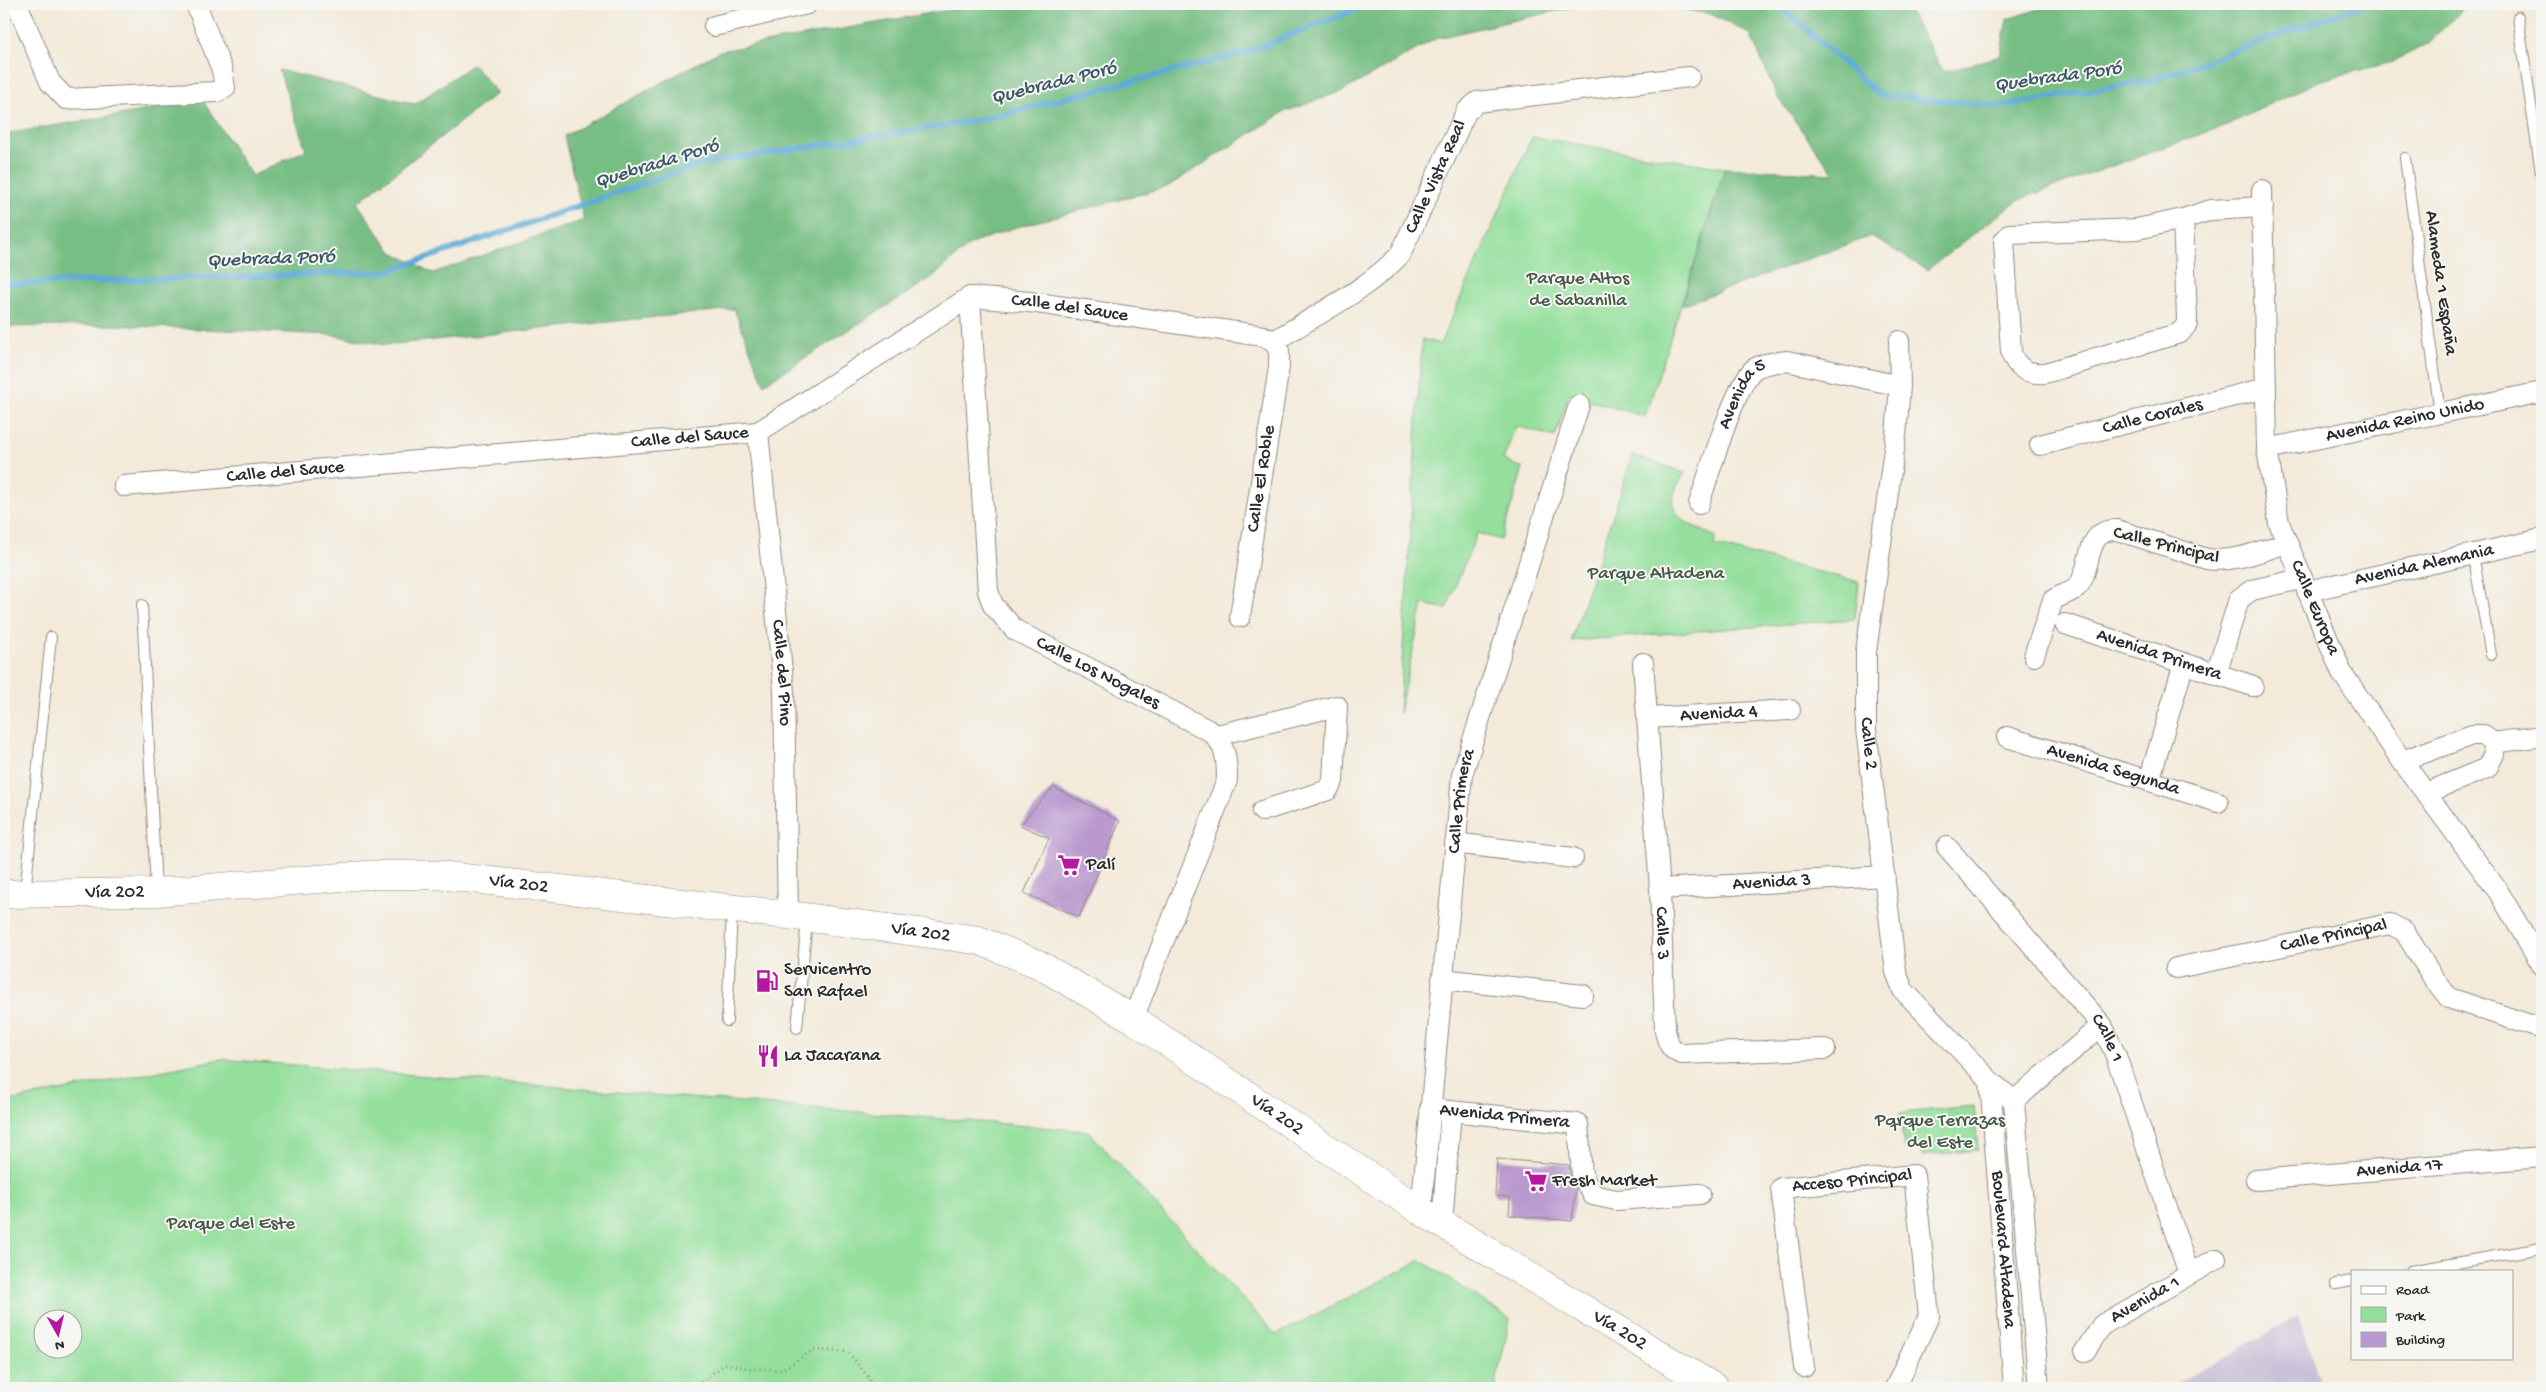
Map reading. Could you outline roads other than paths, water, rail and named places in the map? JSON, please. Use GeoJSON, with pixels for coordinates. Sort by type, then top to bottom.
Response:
{"type":"FeatureCollection","features":[{"type":"Feature","properties":{"kind":"main road","name":"Vía 202"},"geometry":{"type":"LineString","coordinates":[[14,894],[156,892],[367,875],[438,875],[732,910],[798,916],[978,940],[1038,964],[1133,1019],[1431,1217],[1715,1388]]}},
{"type":"Feature","properties":{"kind":"street"},"geometry":{"type":"LineString","coordinates":[[17,4],[50,82],[66,99],[216,92],[225,88],[222,70],[196,4]]}},
{"type":"Feature","properties":{"kind":"street"},"geometry":{"type":"LineString","coordinates":[[714,26],[807,4]]}},
{"type":"Feature","properties":{"kind":"street","name":"Calle Vista Real"},"geometry":{"type":"LineString","coordinates":[[1274,341],[1363,285],[1387,268],[1400,255],[1466,112],[1477,102],[1689,77]]}},
{"type":"Feature","properties":{"kind":"street","name":"Calle Europa"},"geometry":{"type":"LineString","coordinates":[[2183,219],[2211,210],[2262,199],[2267,449],[2279,523],[2342,673],[2402,761],[2498,891],[2542,962]]}},
{"type":"Feature","properties":{"kind":"street"},"geometry":{"type":"LineString","coordinates":[[2183,219],[2187,324],[2180,333],[2045,373],[2034,374],[2019,366],[2011,351],[2004,241],[2006,237],[2010,234],[2137,229],[2183,219]]}},
{"type":"Feature","properties":{"kind":"street","name":"Calle del Sauce"},"geometry":{"type":"LineString","coordinates":[[124,486],[758,432],[970,297],[1030,302],[1263,336],[1274,341]]}},
{"type":"Feature","properties":{"kind":"street","name":"Calle Los Nogales"},"geometry":{"type":"LineString","coordinates":[[970,297],[988,591],[993,605],[1015,630],[1217,736]]}},
{"type":"Feature","properties":{"kind":"street","name":"Calle El Roble"},"geometry":{"type":"LineString","coordinates":[[1240,617],[1279,367],[1279,351],[1274,341]]}},
{"type":"Feature","properties":{"kind":"street","name":"Calle 2"},"geometry":{"type":"LineString","coordinates":[[1899,341],[1900,386],[1896,435],[1866,652],[1866,729],[1896,972],[1903,990],[1990,1081],[2014,1101]]}},
{"type":"Feature","properties":{"kind":"street","name":"Avenida 5"},"geometry":{"type":"LineString","coordinates":[[1699,504],[1740,388],[1754,370],[1772,362],[1787,361],[1900,386]]}},
{"type":"Feature","properties":{"kind":"street","name":"Calle Corales"},"geometry":{"type":"LineString","coordinates":[[2040,445],[2266,388]]}},
{"type":"Feature","properties":{"kind":"street","name":"Avenida Reino Unido"},"geometry":{"type":"LineString","coordinates":[[2267,449],[2542,392]]}},
{"type":"Feature","properties":{"kind":"street","name":"Calle Primera"},"geometry":{"type":"LineString","coordinates":[[1431,1217],[1430,1109],[1462,775],[1579,405]]}},
{"type":"Feature","properties":{"kind":"street","name":"Calle del Pino"},"geometry":{"type":"LineString","coordinates":[[758,432],[784,691],[798,916]]}},
{"type":"Feature","properties":{"kind":"street","name":"Calle Principal"},"geometry":{"type":"LineString","coordinates":[[2034,656],[2053,600],[2075,590],[2081,583],[2094,538],[2101,532],[2117,530],[2207,560],[2219,561],[2231,561],[2287,543]]}},
{"type":"Feature","properties":{"kind":"street","name":"Avenida Alemania"},"geometry":{"type":"LineString","coordinates":[[2304,585],[2473,554],[2542,539]]}},
{"type":"Feature","properties":{"kind":"street"},"geometry":{"type":"LineString","coordinates":[[2216,674],[2239,599],[2252,590],[2304,585]]}},
{"type":"Feature","properties":{"kind":"street","name":"Avenida Primera"},"geometry":{"type":"LineString","coordinates":[[2065,624],[2253,686]]}},
{"type":"Feature","properties":{"kind":"street","name":"Calle 3"},"geometry":{"type":"LineString","coordinates":[[1643,663],[1660,889],[1665,1031],[1668,1043],[1673,1051],[1682,1054],[1825,1049]]}},
{"type":"Feature","properties":{"kind":"street"},"geometry":{"type":"LineString","coordinates":[[2149,781],[2184,663]]}},
{"type":"Feature","properties":{"kind":"street"},"geometry":{"type":"LineString","coordinates":[[1133,1019],[1227,780],[1225,749],[1217,736],[1336,706],[1333,781],[1328,790],[1262,811]]}},
{"type":"Feature","properties":{"kind":"street","name":"Avenida 4"},"geometry":{"type":"LineString","coordinates":[[1648,718],[1790,710]]}},
{"type":"Feature","properties":{"kind":"street"},"geometry":{"type":"LineString","coordinates":[[2402,761],[2472,735],[2484,735],[2493,743],[2494,754],[2487,768],[2426,793]]}},
{"type":"Feature","properties":{"kind":"street","name":"Avenida Segunda"},"geometry":{"type":"LineString","coordinates":[[2007,737],[2218,802]]}},
{"type":"Feature","properties":{"kind":"street"},"geometry":{"type":"LineString","coordinates":[[2493,743],[2542,738]]}},
{"type":"Feature","properties":{"kind":"street"},"geometry":{"type":"LineString","coordinates":[[1455,843],[1573,858]]}},
{"type":"Feature","properties":{"kind":"street","name":"Calle 1"},"geometry":{"type":"LineString","coordinates":[[1947,846],[2102,1025],[2116,1056],[2189,1274]]}},
{"type":"Feature","properties":{"kind":"street","name":"Avenida 3"},"geometry":{"type":"LineString","coordinates":[[1660,889],[1885,876]]}},
{"type":"Feature","properties":{"kind":"street","name":"Calle Principal"},"geometry":{"type":"LineString","coordinates":[[2176,968],[2390,924],[2404,931],[2434,979],[2449,998],[2542,1029]]}},
{"type":"Feature","properties":{"kind":"street"},"geometry":{"type":"LineString","coordinates":[[1442,979],[1583,995]]}},
{"type":"Feature","properties":{"kind":"street"},"geometry":{"type":"LineString","coordinates":[[2014,1101],[2102,1025]]}},
{"type":"Feature","properties":{"kind":"street","name":"Boulevard Altadena"},"geometry":{"type":"LineString","coordinates":[[1990,1081],[2014,1388]]}},
{"type":"Feature","properties":{"kind":"street","name":"Boulevard Altadena"},"geometry":{"type":"LineString","coordinates":[[2014,1101],[2039,1388]]}},
{"type":"Feature","properties":{"kind":"street","name":"Avenida Primera"},"geometry":{"type":"LineString","coordinates":[[1430,1109],[1578,1124],[1582,1176],[1593,1195],[1602,1198],[1616,1200],[1700,1194]]}},
{"type":"Feature","properties":{"kind":"street"},"geometry":{"type":"LineString","coordinates":[[1431,1217],[1450,1111]]}},
{"type":"Feature","properties":{"kind":"street","name":"Avenida 17"},"geometry":{"type":"LineString","coordinates":[[2256,1180],[2542,1157]]}},
{"type":"Feature","properties":{"kind":"street","name":"Acceso Principal"},"geometry":{"type":"LineString","coordinates":[[1804,1367],[1781,1188],[1914,1175],[1929,1316],[1895,1388]]}},
{"type":"Feature","properties":{"kind":"street","name":"Avenida 1"},"geometry":{"type":"LineString","coordinates":[[2085,1351],[2102,1325],[2216,1259]]}},
{"type":"Feature","properties":{"kind":"street"},"geometry":{"type":"LineString","coordinates":[[2005,1274],[2029,1272]]}},
{"type":"Feature","properties":{"kind":"lane"},"geometry":{"type":"LineString","coordinates":[[2518,17],[2542,179]]}},
{"type":"Feature","properties":{"kind":"lane","name":"Alameda 1 España"},"geometry":{"type":"LineString","coordinates":[[2405,158],[2440,413]]}},
{"type":"Feature","properties":{"kind":"lane"},"geometry":{"type":"LineString","coordinates":[[2473,554],[2491,655]]}},
{"type":"Feature","properties":{"kind":"lane"},"geometry":{"type":"LineString","coordinates":[[142,605],[156,892]]}},
{"type":"Feature","properties":{"kind":"lane"},"geometry":{"type":"LineString","coordinates":[[14,894],[51,636]]}},
{"type":"Feature","properties":{"kind":"lane"},"geometry":{"type":"LineString","coordinates":[[727,1021],[732,910]]}},
{"type":"Feature","properties":{"kind":"lane"},"geometry":{"type":"LineString","coordinates":[[797,1028],[798,916]]}},
{"type":"Feature","properties":{"kind":"lane"},"geometry":{"type":"LineString","coordinates":[[2416,1270],[2542,1248]]}},
{"type":"Feature","properties":{"kind":"lane"},"geometry":{"type":"LineString","coordinates":[[2336,1284],[2351,1281]]}},
{"type":"Feature","properties":{"kind":"waterway","name":"Quebrada Poró"},"geometry":{"type":"LineString","coordinates":[[4,284],[386,272],[701,164],[979,120],[1245,53],[1370,4]]}},
{"type":"Feature","properties":{"kind":"waterway","name":"Quebrada Poró"},"geometry":{"type":"LineString","coordinates":[[1778,4],[1879,95],[2001,106],[2153,80],[2365,4]]}},
{"type":"Feature","properties":{"kind":"place","name":"Palí"},"geometry":{"type":"Point","coordinates":[1069,865]}},
{"type":"Feature","properties":{"kind":"place","name":"Servicentro San Rafael"},"geometry":{"type":"Point","coordinates":[767,981]}},
{"type":"Feature","properties":{"kind":"place","name":"La Jacarana"},"geometry":{"type":"Point","coordinates":[768,1056]}},
{"type":"Feature","properties":{"kind":"place","name":"Fresh Market"},"geometry":{"type":"Point","coordinates":[1536,1181]}},
{"type":"Feature","properties":{"kind":"park label","name":"Parque Altos de Sabanilla"},"geometry":{"type":"Point","coordinates":[1578,290]}},
{"type":"Feature","properties":{"kind":"park label","name":"Parque Altadena"},"geometry":{"type":"Point","coordinates":[1656,574]}},
{"type":"Feature","properties":{"kind":"park label","name":"Pqrque Terrazas del Este"},"geometry":{"type":"Point","coordinates":[1940,1132]}},
{"type":"Feature","properties":{"kind":"park label","name":"Parque del Este"},"geometry":{"type":"Point","coordinates":[231,1224]}}]}
